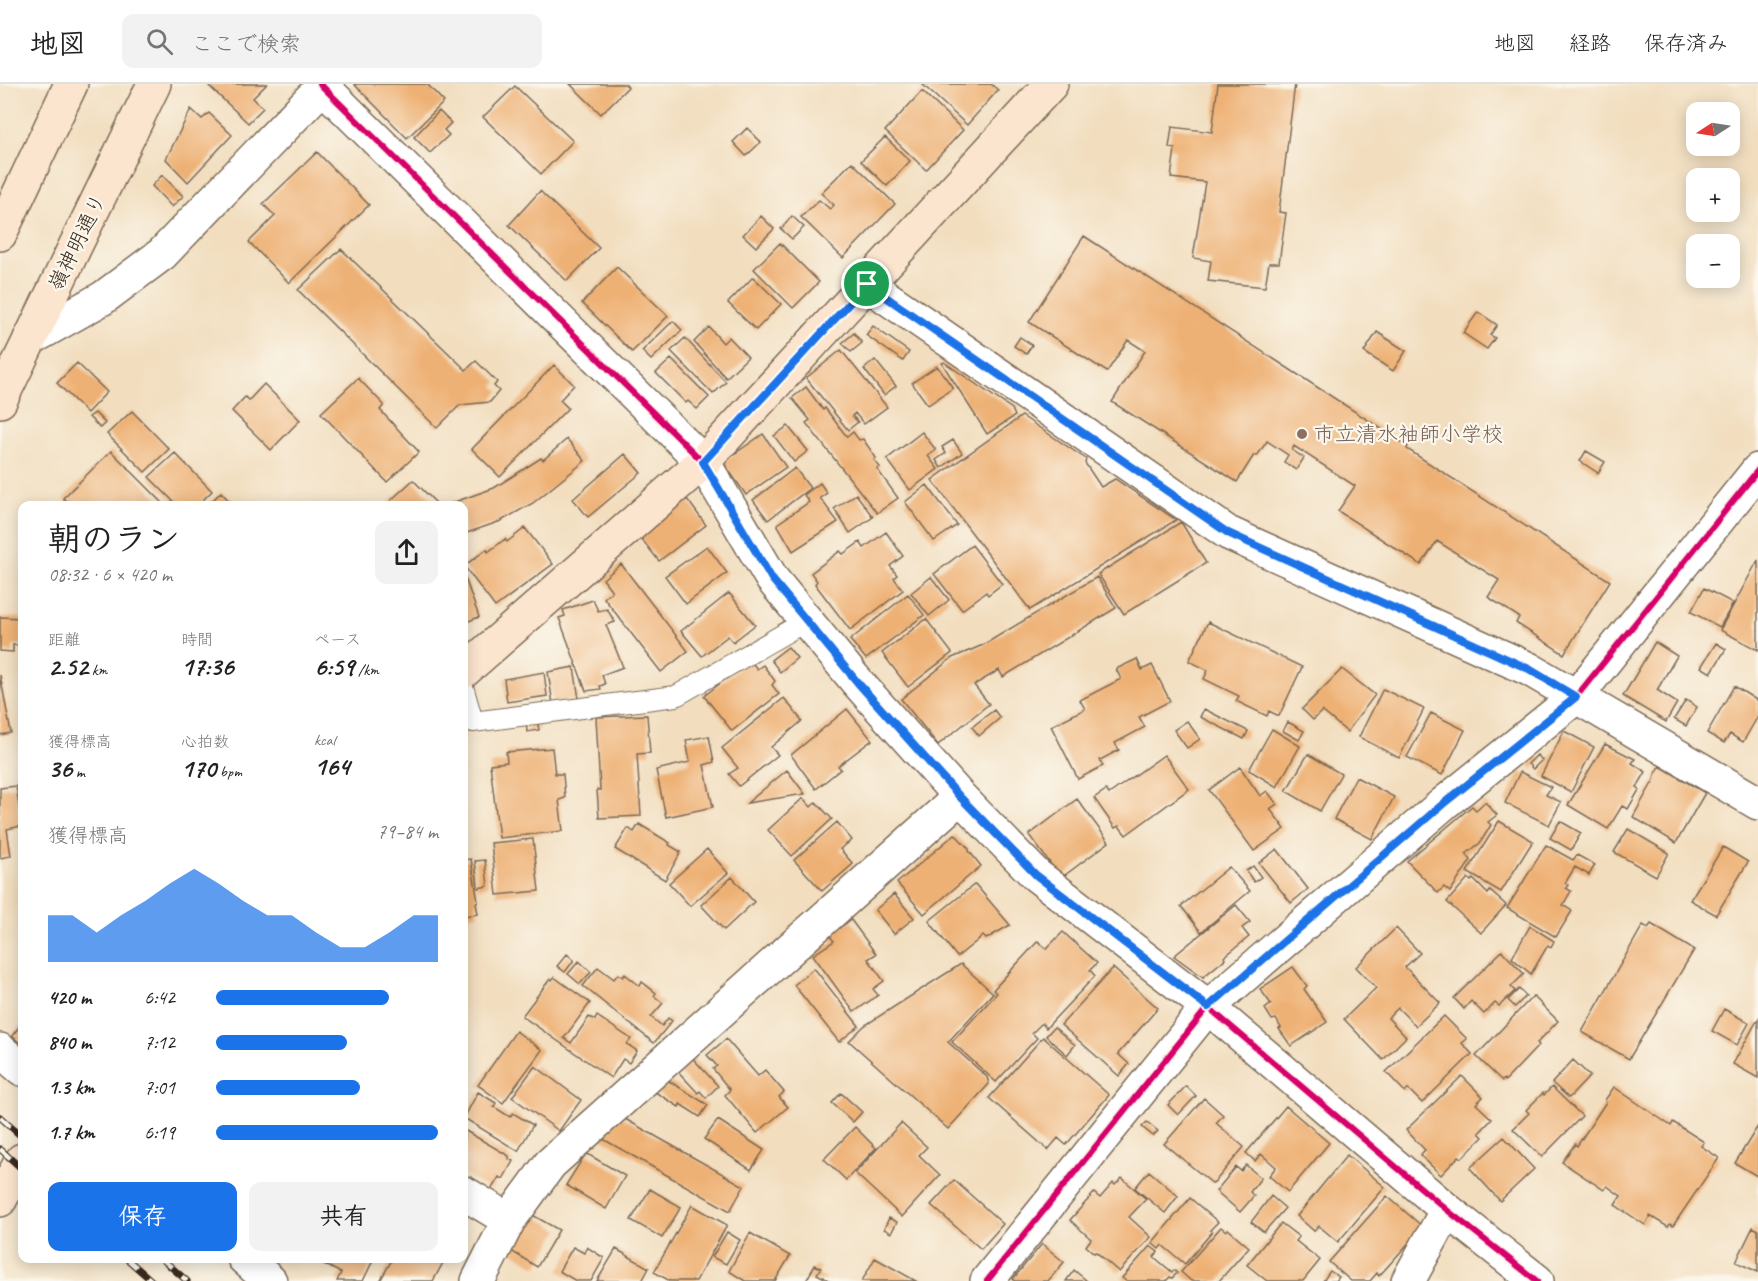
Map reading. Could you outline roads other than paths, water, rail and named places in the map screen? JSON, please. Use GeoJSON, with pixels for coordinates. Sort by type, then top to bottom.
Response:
{"type":"FeatureCollection","features":[{"type":"Feature","properties":{"kind":"street"},"geometry":{"type":"LineString","coordinates":[[0,234],[71,84]]}},
{"type":"Feature","properties":{"kind":"street","name":"嶺神明通り"},"geometry":{"type":"LineString","coordinates":[[0,401],[154,84]]}},
{"type":"Feature","properties":{"kind":"street"},"geometry":{"type":"LineString","coordinates":[[468,668],[703,462],[1052,84]]}},
{"type":"Feature","properties":{"kind":"street"},"geometry":{"type":"LineString","coordinates":[[30,339],[103,298],[162,254],[323,85],[703,462],[772,579],[858,683],[960,797],[1036,875],[1208,1007],[1447,1210],[1537,1281]]}},
{"type":"Feature","properties":{"kind":"street"},"geometry":{"type":"LineString","coordinates":[[867,284],[1228,533],[1529,669],[1758,803]]}},
{"type":"Feature","properties":{"kind":"street"},"geometry":{"type":"LineString","coordinates":[[987,1281],[1208,1007],[1443,804],[1576,697],[1754,483]]}},
{"type":"Feature","properties":{"kind":"street"},"geometry":{"type":"LineString","coordinates":[[478,1281],[510,1220],[550,1164],[960,797]]}},
{"type":"Feature","properties":{"kind":"street"},"geometry":{"type":"LineString","coordinates":[[0,1050],[18,1066]]}},
{"type":"Feature","properties":{"kind":"street"},"geometry":{"type":"LineString","coordinates":[[0,1200],[18,1167]]}},
{"type":"Feature","properties":{"kind":"street"},"geometry":{"type":"LineString","coordinates":[[468,1195],[510,1220]]}},
{"type":"Feature","properties":{"kind":"street"},"geometry":{"type":"LineString","coordinates":[[1408,1281],[1447,1210]]}},
{"type":"Feature","properties":{"kind":"street"},"geometry":{"type":"LineString","coordinates":[[250,1263],[270,1281]]}},
{"type":"Feature","properties":{"kind":"lane"},"geometry":{"type":"LineString","coordinates":[[468,704],[473,722],[676,696],[806,621]]}},
{"type":"Feature","properties":{"kind":"railway"},"geometry":{"type":"LineString","coordinates":[[0,1117],[18,1133]]}},
{"type":"Feature","properties":{"kind":"railway"},"geometry":{"type":"LineString","coordinates":[[0,1149],[18,1165]]}},
{"type":"Feature","properties":{"kind":"railway"},"geometry":{"type":"LineString","coordinates":[[132,1263],[152,1281]]}},
{"type":"Feature","properties":{"kind":"railway"},"geometry":{"type":"LineString","coordinates":[[167,1263],[187,1281]]}},
{"type":"Feature","properties":{"kind":"place","name":"市立清水袖師小学校"},"geometry":{"type":"Point","coordinates":[1302,434]}}]}
